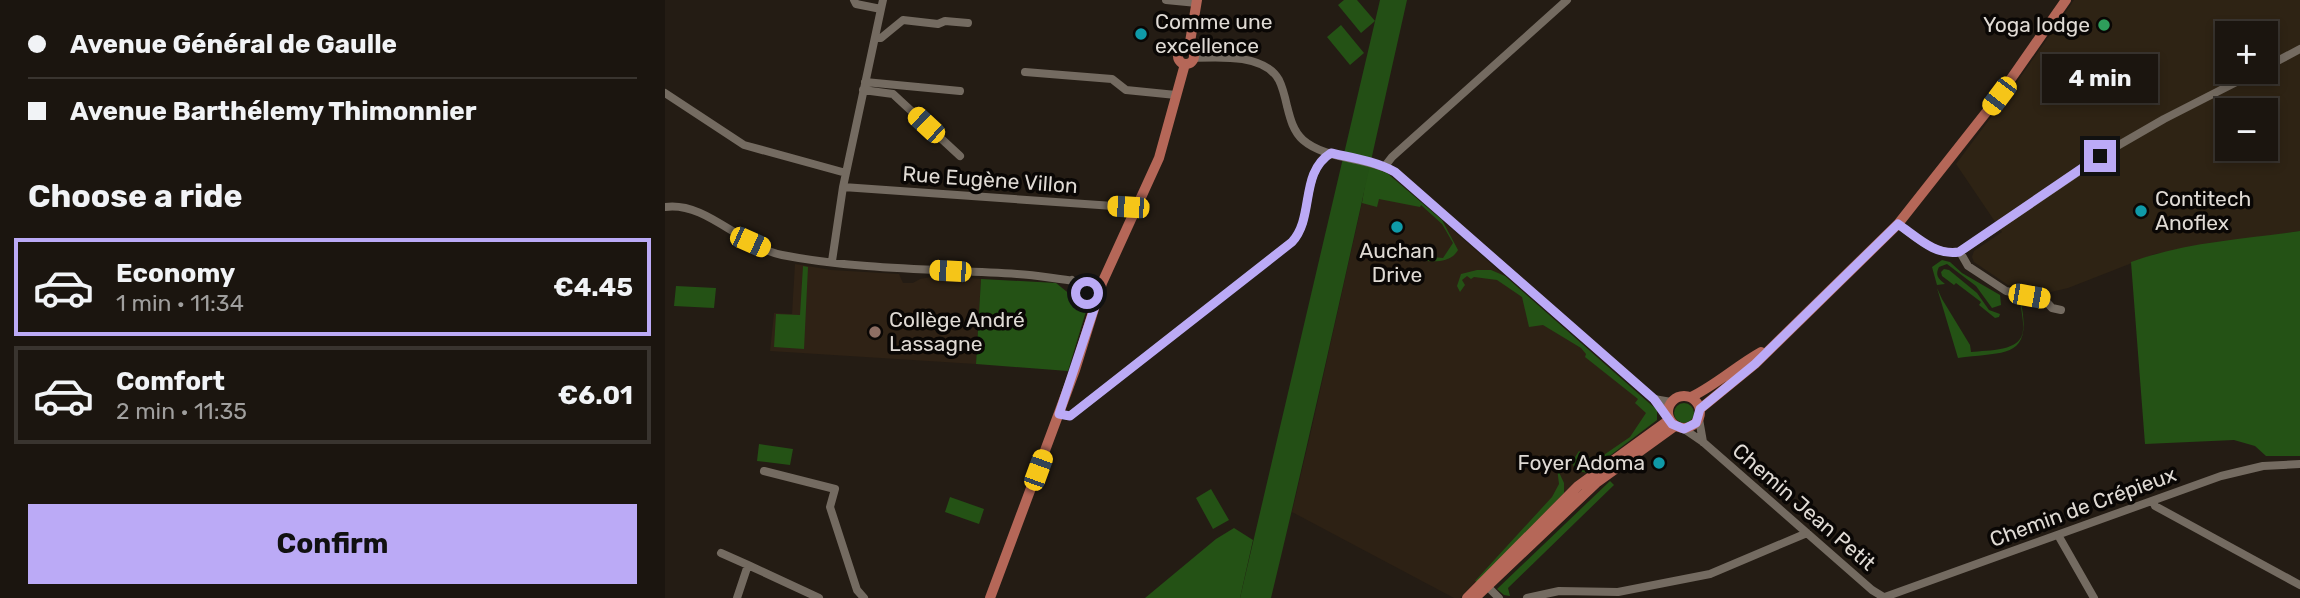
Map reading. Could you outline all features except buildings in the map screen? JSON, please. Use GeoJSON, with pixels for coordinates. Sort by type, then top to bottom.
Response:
{"type":"FeatureCollection","features":[{"type":"Feature","properties":{"kind":"main road"},"geometry":{"type":"LineString","coordinates":[[1467,598],[1486,584],[1596,483],[1674,423],[1692,426],[1699,414],[1898,224],[1999,96],[2066,0]]}},
{"type":"Feature","properties":{"kind":"main road"},"geometry":{"type":"LineString","coordinates":[[990,598],[1059,414],[1102,283],[1159,158],[1189,57],[1197,2]]}},
{"type":"Feature","properties":{"kind":"main road"},"geometry":{"type":"LineString","coordinates":[[1674,423],[1671,402],[1710,388],[1743,362],[1774,345]]}},
{"type":"Feature","properties":{"kind":"main road"},"geometry":{"type":"LineString","coordinates":[[1691,397],[1698,404],[1699,414]]}},
{"type":"Feature","properties":{"kind":"main road"},"geometry":{"type":"LineString","coordinates":[[1475,598],[1486,584]]}},
{"type":"Feature","properties":{"kind":"street"},"geometry":{"type":"LineString","coordinates":[[832,261],[843,187],[882,4],[856,4],[855,0]]}},
{"type":"Feature","properties":{"kind":"street"},"geometry":{"type":"LineString","coordinates":[[1166,0],[1197,2]]}},
{"type":"Feature","properties":{"kind":"street"},"geometry":{"type":"LineString","coordinates":[[1385,166],[1567,0]]}},
{"type":"Feature","properties":{"kind":"street"},"geometry":{"type":"LineString","coordinates":[[876,38],[881,38],[903,20],[938,24],[945,20],[968,23]]}},
{"type":"Feature","properties":{"kind":"street"},"geometry":{"type":"LineString","coordinates":[[2278,61],[2300,49]]}},
{"type":"Feature","properties":{"kind":"street","name":"Chemin Jean Petit"},"geometry":{"type":"LineString","coordinates":[[1189,57],[1247,60],[1267,66],[1281,84],[1292,124],[1298,135],[1312,146],[1373,162],[1395,172],[1654,399],[1674,423],[1703,442],[1883,598]]}},
{"type":"Feature","properties":{"kind":"street"},"geometry":{"type":"LineString","coordinates":[[1025,72],[1112,79],[1126,90],[1176,95]]}},
{"type":"Feature","properties":{"kind":"street"},"geometry":{"type":"LineString","coordinates":[[1898,224],[1935,250],[1959,252],[2100,156],[2233,84]]}},
{"type":"Feature","properties":{"kind":"street"},"geometry":{"type":"LineString","coordinates":[[864,86],[960,91]]}},
{"type":"Feature","properties":{"kind":"street"},"geometry":{"type":"LineString","coordinates":[[864,86],[893,94],[960,156]]}},
{"type":"Feature","properties":{"kind":"street"},"geometry":{"type":"LineString","coordinates":[[665,93],[747,146],[846,173]]}},
{"type":"Feature","properties":{"kind":"street"},"geometry":{"type":"LineString","coordinates":[[1059,414],[1070,416],[1292,242],[1300,231],[1317,166],[1331,153]]}},
{"type":"Feature","properties":{"kind":"street","name":"Rue Eugène Villon"},"geometry":{"type":"LineString","coordinates":[[843,187],[1128,207],[1134,210]]}},
{"type":"Feature","properties":{"kind":"street"},"geometry":{"type":"LineString","coordinates":[[665,207],[692,209],[773,253],[907,269],[1064,278],[1102,283]]}},
{"type":"Feature","properties":{"kind":"street"},"geometry":{"type":"LineString","coordinates":[[1959,252],[1968,265],[2006,291],[2043,298],[2052,308],[2061,310]]}},
{"type":"Feature","properties":{"kind":"street"},"geometry":{"type":"LineString","coordinates":[[1072,280],[1097,300]]}},
{"type":"Feature","properties":{"kind":"street"},"geometry":{"type":"LineString","coordinates":[[1654,399],[1671,402]]}},
{"type":"Feature","properties":{"kind":"street","name":"Chemin Jean Petit"},"geometry":{"type":"LineString","coordinates":[[1699,414],[1703,442]]}},
{"type":"Feature","properties":{"kind":"street","name":"Chemin de Crépieux"},"geometry":{"type":"LineString","coordinates":[[1883,598],[2240,470],[2300,464]]}},
{"type":"Feature","properties":{"kind":"street"},"geometry":{"type":"LineString","coordinates":[[764,471],[835,489],[830,507],[857,590],[864,598]]}},
{"type":"Feature","properties":{"kind":"street"},"geometry":{"type":"LineString","coordinates":[[2153,501],[2155,506],[2300,585]]}},
{"type":"Feature","properties":{"kind":"street"},"geometry":{"type":"LineString","coordinates":[[1527,598],[1559,592],[1625,591],[1708,575],[1807,533]]}},
{"type":"Feature","properties":{"kind":"street"},"geometry":{"type":"LineString","coordinates":[[2058,535],[2094,598]]}},
{"type":"Feature","properties":{"kind":"street"},"geometry":{"type":"LineString","coordinates":[[722,553],[819,598]]}},
{"type":"Feature","properties":{"kind":"street"},"geometry":{"type":"LineString","coordinates":[[737,598],[748,565]]}},
{"type":"Feature","properties":{"kind":"street"},"geometry":{"type":"LineString","coordinates":[[1486,584],[1499,598]]}},
{"type":"Feature","properties":{"kind":"shaded area"},"geometry":{"type":"Polygon","coordinates":[[[2074,0],[2300,0],[2300,231],[2155,254],[2068,288],[2033,292],[2008,285],[1974,262],[1974,251],[2002,232],[1956,164],[2074,0]]]}},
{"type":"Feature","properties":{"kind":"shaded area"},"geometry":{"type":"Polygon","coordinates":[[[1369,171],[1390,175],[1657,410],[1657,420],[1575,482],[1460,598],[1454,598],[1292,512],[1369,171]]]}},
{"type":"Feature","properties":{"kind":"shaded area","name":"Collège André Lassagne"},"geometry":{"type":"Polygon","coordinates":[[[795,264],[831,270],[899,274],[903,283],[936,276],[952,280],[956,277],[981,279],[976,364],[770,351],[774,313],[792,314],[795,264]]]}},
{"type":"Feature","properties":{"kind":"green space"},"geometry":{"type":"Polygon","coordinates":[[[1344,0],[1357,0],[1375,21],[1361,33],[1338,5],[1344,0]]]}},
{"type":"Feature","properties":{"kind":"green space"},"geometry":{"type":"Polygon","coordinates":[[[1380,0],[1407,0],[1289,523],[1271,598],[1240,598],[1380,0]]]}},
{"type":"Feature","properties":{"kind":"green space"},"geometry":{"type":"Polygon","coordinates":[[[1341,25],[1364,53],[1350,65],[1327,37],[1341,25]]]}},
{"type":"Feature","properties":{"kind":"green space"},"geometry":{"type":"Polygon","coordinates":[[[1368,166],[1387,173],[1442,220],[1458,250],[1455,254],[1445,260],[1427,261],[1432,257],[1443,258],[1453,243],[1442,224],[1421,205],[1420,207],[1379,199],[1377,207],[1362,203],[1368,166]]]}},
{"type":"Feature","properties":{"kind":"green space"},"geometry":{"type":"Polygon","coordinates":[[[2300,231],[2300,456],[2266,456],[2255,446],[2234,440],[2145,444],[2131,262],[2193,246],[2300,231]]]}},
{"type":"Feature","properties":{"kind":"green space"},"geometry":{"type":"Polygon","coordinates":[[[1942,260],[1950,262],[1962,273],[2000,295],[2001,305],[1992,308],[1976,286],[1947,264],[1939,267],[1937,272],[1939,279],[1945,284],[1937,285],[1932,267],[1942,260]]]}},
{"type":"Feature","properties":{"kind":"green space"},"geometry":{"type":"Polygon","coordinates":[[[803,266],[808,267],[804,349],[774,347],[776,314],[800,315],[803,266]]]}},
{"type":"Feature","properties":{"kind":"green space"},"geometry":{"type":"Polygon","coordinates":[[[1944,269],[1949,270],[1977,293],[1989,310],[2000,314],[1999,317],[1995,318],[1979,305],[1981,302],[1942,276],[1944,269]]]}},
{"type":"Feature","properties":{"kind":"green space"},"geometry":{"type":"Polygon","coordinates":[[[1491,270],[1505,276],[1657,410],[1657,420],[1587,473],[1575,470],[1572,462],[1579,451],[1595,461],[1630,437],[1646,413],[1635,403],[1638,399],[1585,357],[1586,354],[1581,348],[1543,325],[1529,327],[1522,297],[1497,280],[1474,277],[1471,279],[1467,276],[1462,280],[1465,285],[1460,292],[1457,286],[1461,274],[1491,270]]]}},
{"type":"Feature","properties":{"kind":"green space"},"geometry":{"type":"Polygon","coordinates":[[[981,279],[1056,283],[1087,308],[1068,371],[976,364],[981,279]]]}},
{"type":"Feature","properties":{"kind":"green space"},"geometry":{"type":"Polygon","coordinates":[[[676,286],[716,288],[714,308],[674,306],[676,286]]]}},
{"type":"Feature","properties":{"kind":"green space"},"geometry":{"type":"Polygon","coordinates":[[[1937,288],[1970,345],[1971,352],[2011,346],[2021,337],[2023,328],[2023,333],[2019,342],[2012,349],[2002,352],[1958,358],[1937,288]]]}},
{"type":"Feature","properties":{"kind":"green space"},"geometry":{"type":"Polygon","coordinates":[[[1680,403],[1688,403],[1694,413],[1688,423],[1680,423],[1674,417],[1674,409],[1680,403]]]}},
{"type":"Feature","properties":{"kind":"green space"},"geometry":{"type":"Polygon","coordinates":[[[759,444],[793,449],[790,465],[757,461],[759,444]]]}},
{"type":"Feature","properties":{"kind":"green space"},"geometry":{"type":"Polygon","coordinates":[[[1557,468],[1564,483],[1564,493],[1477,582],[1475,581],[1552,497],[1559,484],[1557,468]]]}},
{"type":"Feature","properties":{"kind":"green space"},"geometry":{"type":"Polygon","coordinates":[[[1610,481],[1614,485],[1508,588],[1510,596],[1497,589],[1610,481]]]}},
{"type":"Feature","properties":{"kind":"green space"},"geometry":{"type":"Polygon","coordinates":[[[1211,489],[1229,520],[1213,529],[1196,498],[1211,489]]]}},
{"type":"Feature","properties":{"kind":"green space"},"geometry":{"type":"Polygon","coordinates":[[[950,497],[984,509],[979,524],[945,512],[950,497]]]}},
{"type":"Feature","properties":{"kind":"green space"},"geometry":{"type":"Polygon","coordinates":[[[1234,528],[1253,540],[1240,598],[1145,598],[1216,539],[1234,528]]]}},
{"type":"Feature","properties":{"kind":"place","name":"Yoga lodge"},"geometry":{"type":"Point","coordinates":[2104,25]}},
{"type":"Feature","properties":{"kind":"place","name":"Comme une excellence"},"geometry":{"type":"Point","coordinates":[1141,34]}},
{"type":"Feature","properties":{"kind":"place","name":"Contitech Anoflex"},"geometry":{"type":"Point","coordinates":[2141,211]}},
{"type":"Feature","properties":{"kind":"place","name":"Auchan Drive"},"geometry":{"type":"Point","coordinates":[1397,227]}},
{"type":"Feature","properties":{"kind":"place","name":"Collège André Lassagne"},"geometry":{"type":"Point","coordinates":[875,332]}},
{"type":"Feature","properties":{"kind":"place","name":"Foyer Adoma"},"geometry":{"type":"Point","coordinates":[1659,463]}},
{"type":"Feature","properties":{"kind":"route"},"geometry":{"type":"LineString","coordinates":[[1087,293],[1097,300],[1059,414],[1070,416],[1292,242],[1300,231],[1312,179],[1321,160],[1331,153],[1373,162],[1395,172],[1437,208],[1654,399],[1672,424],[1684,429],[1696,423],[1700,409],[1755,364],[1898,224],[1935,250],[1959,252],[2100,156]]}}]}
